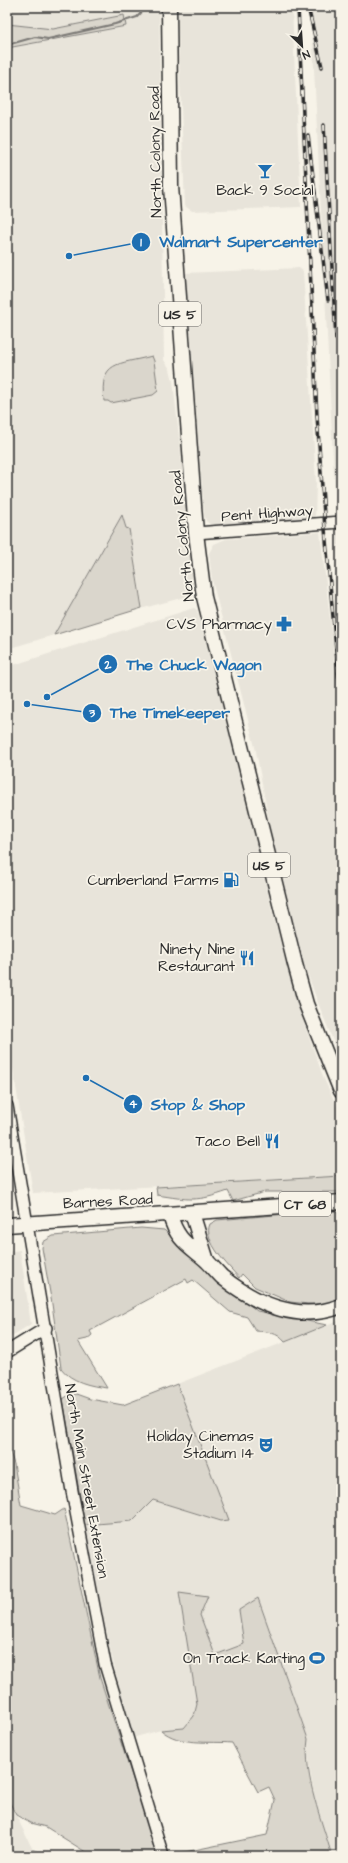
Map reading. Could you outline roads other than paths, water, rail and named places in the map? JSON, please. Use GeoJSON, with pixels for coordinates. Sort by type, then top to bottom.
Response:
{"type":"FeatureCollection","features":[{"type":"Feature","properties":{"kind":"main road","name":"North Colony Road"},"geometry":{"type":"LineString","coordinates":[[169,7],[171,186],[196,533],[204,597],[291,950],[306,1004],[341,1091]]}},
{"type":"Feature","properties":{"kind":"main road","name":"Barnes Road"},"geometry":{"type":"LineString","coordinates":[[7,1225],[170,1215],[341,1202]]}},
{"type":"Feature","properties":{"kind":"main road"},"geometry":{"type":"LineString","coordinates":[[192,1213],[207,1261]]}},
{"type":"Feature","properties":{"kind":"main road"},"geometry":{"type":"LineString","coordinates":[[170,1215],[173,1227],[180,1238],[192,1251],[207,1261],[221,1276],[249,1296],[269,1306],[302,1313],[319,1312],[341,1306]]}},
{"type":"Feature","properties":{"kind":"street","name":"Pent Highway"},"geometry":{"type":"LineString","coordinates":[[196,533],[341,522]]}},
{"type":"Feature","properties":{"kind":"street","name":"North Main Street Extension"},"geometry":{"type":"LineString","coordinates":[[7,1106],[26,1223],[46,1328],[72,1491],[105,1664],[163,1856]]}},
{"type":"Feature","properties":{"kind":"street"},"geometry":{"type":"LineString","coordinates":[[7,1352],[46,1328]]}},
{"type":"Feature","properties":{"kind":"waterway"},"geometry":{"type":"LineString","coordinates":[[7,45],[35,37],[48,39],[115,24],[137,17],[142,12],[144,7]]}},
{"type":"Feature","properties":{"kind":"railway"},"geometry":{"type":"LineString","coordinates":[[298,7],[317,416],[325,529],[341,705]]}},
{"type":"Feature","properties":{"kind":"railway"},"geometry":{"type":"LineString","coordinates":[[308,7],[322,67]]}},
{"type":"Feature","properties":{"kind":"railway"},"geometry":{"type":"LineString","coordinates":[[324,125],[336,339]]}},
{"type":"Feature","properties":{"kind":"railway"},"geometry":{"type":"LineString","coordinates":[[308,135],[328,300]]}},
{"type":"Feature","properties":{"kind":"railway"},"geometry":{"type":"LineString","coordinates":[[339,454],[341,481]]}},
{"type":"Feature","properties":{"kind":"place","name":"Back 9 Social"},"geometry":{"type":"Point","coordinates":[265,171]}},
{"type":"Feature","properties":{"kind":"place","name":"Walmart Supercenter"},"geometry":{"type":"Point","coordinates":[69,256]}},
{"type":"Feature","properties":{"kind":"place","name":"CVS Pharmacy"},"geometry":{"type":"Point","coordinates":[284,624]}},
{"type":"Feature","properties":{"kind":"place","name":"The Chuck Wagon"},"geometry":{"type":"Point","coordinates":[47,697]}},
{"type":"Feature","properties":{"kind":"place","name":"The Timekeeper"},"geometry":{"type":"Point","coordinates":[27,704]}},
{"type":"Feature","properties":{"kind":"place","name":"Cumberland Farms"},"geometry":{"type":"Point","coordinates":[231,880]}},
{"type":"Feature","properties":{"kind":"place","name":"Ninety Nine Restaurant"},"geometry":{"type":"Point","coordinates":[247,958]}},
{"type":"Feature","properties":{"kind":"place","name":"Stop & Shop"},"geometry":{"type":"Point","coordinates":[86,1078]}},
{"type":"Feature","properties":{"kind":"place","name":"Taco Bell"},"geometry":{"type":"Point","coordinates":[272,1141]}},
{"type":"Feature","properties":{"kind":"place","name":"Holiday Cinemas Stadium 14"},"geometry":{"type":"Point","coordinates":[266,1445]}},
{"type":"Feature","properties":{"kind":"place","name":"On Track Karting"},"geometry":{"type":"Point","coordinates":[317,1658]}}]}
